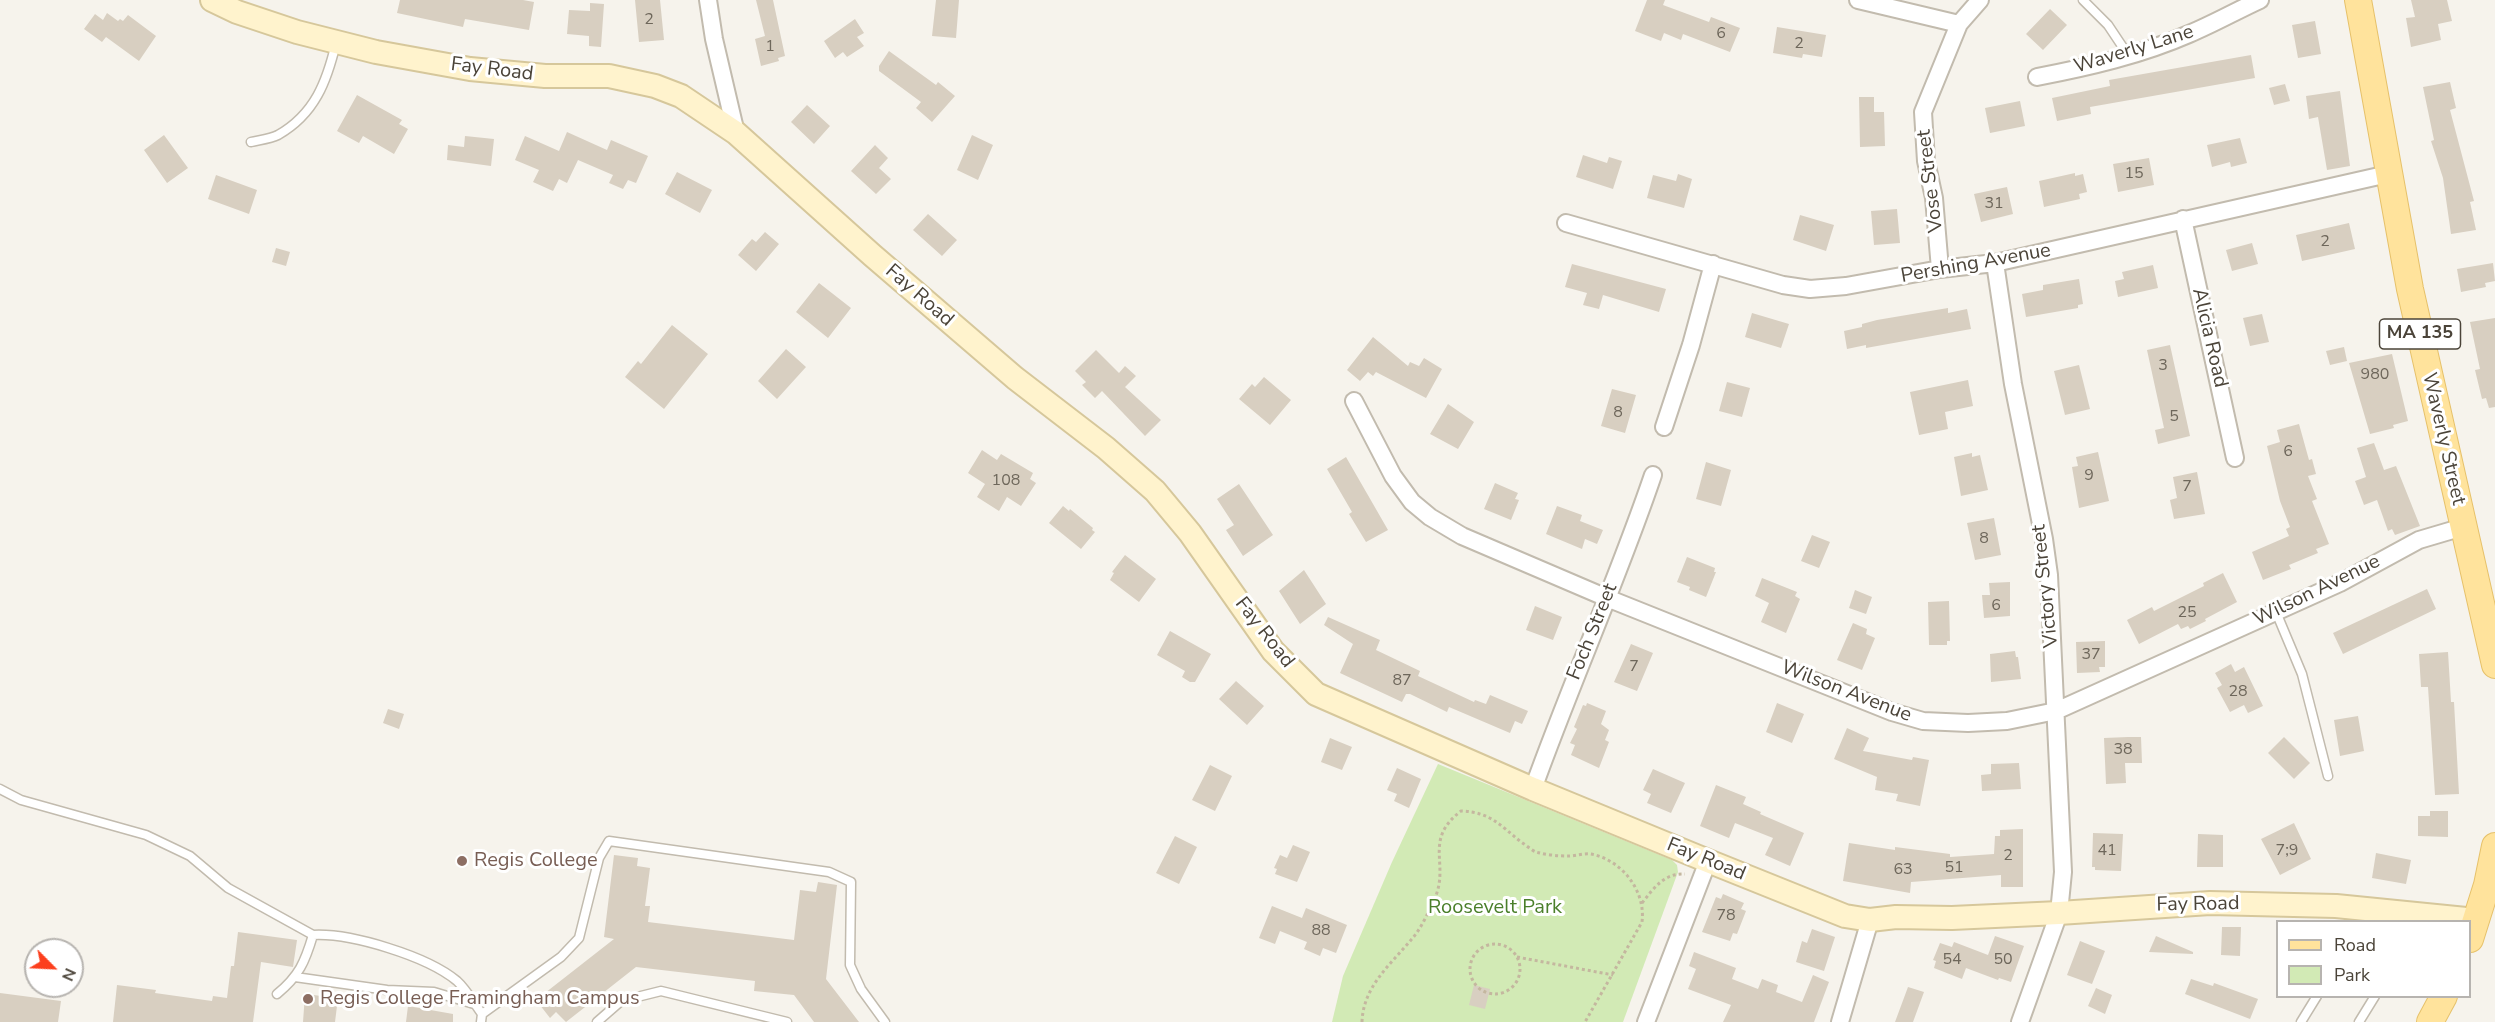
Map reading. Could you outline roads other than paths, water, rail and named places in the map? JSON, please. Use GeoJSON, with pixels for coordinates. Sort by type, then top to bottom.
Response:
{"type":"FeatureCollection","features":[{"type":"Feature","properties":{"kind":"main road","name":"Waverly Street"},"geometry":{"type":"LineString","coordinates":[[2358,0],[2412,300],[2495,664]]}},
{"type":"Feature","properties":{"kind":"main road"},"geometry":{"type":"LineString","coordinates":[[2473,929],[2495,846]]}},
{"type":"Feature","properties":{"kind":"main road"},"geometry":{"type":"LineString","coordinates":[[2430,1022],[2443,998]]}},
{"type":"Feature","properties":{"kind":"street","name":"Fay Road"},"geometry":{"type":"LineString","coordinates":[[212,0],[237,12],[306,34],[376,52],[470,69],[545,76],[609,76],[656,86],[681,96],[736,133],[872,255],[1015,378],[1106,448],[1155,491],[1190,533],[1272,651],[1316,694],[1533,789],[1705,869],[1845,916],[1870,920],[2059,913],[2210,903],[2336,906],[2419,920]]}},
{"type":"Feature","properties":{"kind":"street"},"geometry":{"type":"LineString","coordinates":[[708,0],[714,39],[736,133]]}},
{"type":"Feature","properties":{"kind":"street"},"geometry":{"type":"LineString","coordinates":[[1858,0],[1959,24]]}},
{"type":"Feature","properties":{"kind":"street","name":"Vose Street"},"geometry":{"type":"LineString","coordinates":[[1940,269],[1934,198],[1926,161],[1923,112],[1959,24],[1980,0]]}},
{"type":"Feature","properties":{"kind":"street","name":"Waverly Lane"},"geometry":{"type":"LineString","coordinates":[[2037,77],[2102,64],[2188,35],[2260,0]]}},
{"type":"Feature","properties":{"kind":"street","name":"Pershing Avenue"},"geometry":{"type":"LineString","coordinates":[[1566,223],[1783,285],[1810,289],[1846,286],[1940,269],[1995,263],[2388,174]]}},
{"type":"Feature","properties":{"kind":"street","name":"Alicia Road"},"geometry":{"type":"LineString","coordinates":[[2183,219],[2235,458]]}},
{"type":"Feature","properties":{"kind":"street","name":"Victory Street"},"geometry":{"type":"LineString","coordinates":[[1995,263],[2013,384],[2049,575],[2063,872],[2059,913],[2020,1022]]}},
{"type":"Feature","properties":{"kind":"street"},"geometry":{"type":"LineString","coordinates":[[1664,427],[1713,264]]}},
{"type":"Feature","properties":{"kind":"street","name":"Wilson Avenue"},"geometry":{"type":"LineString","coordinates":[[1354,401],[1393,476],[1412,502],[1430,517],[1462,536],[1607,598],[1860,700],[1923,721],[2007,721],[2056,711],[2340,583],[2420,540],[2463,527]]}},
{"type":"Feature","properties":{"kind":"street","name":"Foch Street"},"geometry":{"type":"LineString","coordinates":[[1533,789],[1562,707],[1607,598],[1653,475]]}},
{"type":"Feature","properties":{"kind":"street"},"geometry":{"type":"LineString","coordinates":[[1646,1022],[1705,869]]}},
{"type":"Feature","properties":{"kind":"street"},"geometry":{"type":"LineString","coordinates":[[1840,1022],[1870,920]]}},
{"type":"Feature","properties":{"kind":"lane"},"geometry":{"type":"LineString","coordinates":[[2083,0],[2108,25],[2128,55]]}},
{"type":"Feature","properties":{"kind":"lane"},"geometry":{"type":"LineString","coordinates":[[251,142],[276,136],[296,122],[311,105],[324,87],[337,43]]}},
{"type":"Feature","properties":{"kind":"lane"},"geometry":{"type":"LineString","coordinates":[[2276,612],[2302,674],[2328,776]]}},
{"type":"Feature","properties":{"kind":"lane"},"geometry":{"type":"LineString","coordinates":[[0,789],[21,800],[155,839],[190,856],[228,888],[313,935],[333,934],[427,962],[458,981],[476,1005],[482,1018],[561,957],[579,938],[599,858],[609,841],[829,872],[851,882],[850,965],[861,989],[885,1022]]}},
{"type":"Feature","properties":{"kind":"lane"},"geometry":{"type":"LineString","coordinates":[[277,994],[295,977],[306,959],[313,935]]}},
{"type":"Feature","properties":{"kind":"lane"},"geometry":{"type":"LineString","coordinates":[[295,977],[387,990],[434,992],[476,1005]]}},
{"type":"Feature","properties":{"kind":"lane"},"geometry":{"type":"LineString","coordinates":[[597,1022],[621,1001],[661,992],[787,1022]]}},
{"type":"Feature","properties":{"kind":"lane"},"geometry":{"type":"LineString","coordinates":[[2301,1022],[2316,998]]}},
{"type":"Feature","properties":{"kind":"lane"},"geometry":{"type":"LineString","coordinates":[[2360,1022],[2374,998]]}},
{"type":"Feature","properties":{"kind":"place","name":"Regis College"},"geometry":{"type":"Point","coordinates":[462,861]}},
{"type":"Feature","properties":{"kind":"place","name":"Regis College Framingham Campus"},"geometry":{"type":"Point","coordinates":[308,999]}},
{"type":"Feature","properties":{"kind":"park label","name":"Roosevelt Park"},"geometry":{"type":"Point","coordinates":[1495,908]}}]}
